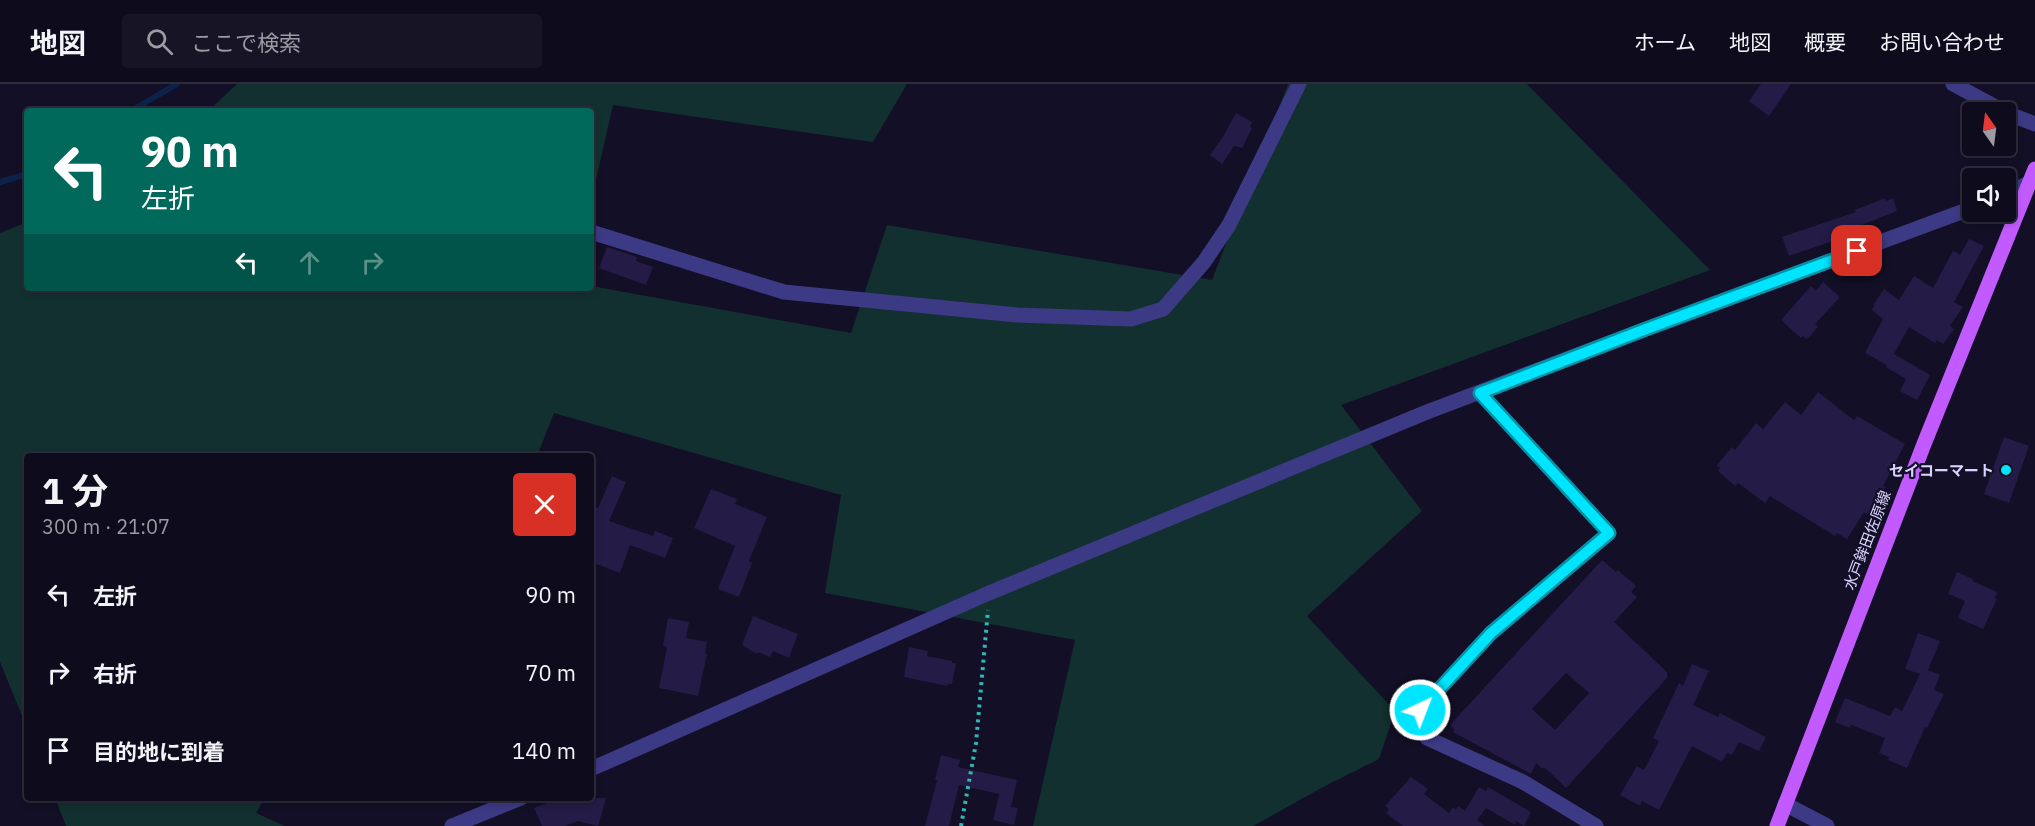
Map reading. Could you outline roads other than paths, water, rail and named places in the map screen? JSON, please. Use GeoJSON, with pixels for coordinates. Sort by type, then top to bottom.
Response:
{"type":"FeatureCollection","features":[{"type":"Feature","properties":{"kind":"main road","name":"水戸鉾田佐原線"},"geometry":{"type":"LineString","coordinates":[[1777,826],[1924,444],[2032,182],[2035,169]]}},
{"type":"Feature","properties":{"kind":"street"},"geometry":{"type":"LineString","coordinates":[[594,232],[783,292],[1017,315],[1131,319],[1162,309],[1204,262],[1229,225],[1299,84]]}},
{"type":"Feature","properties":{"kind":"street"},"geometry":{"type":"LineString","coordinates":[[1953,84],[2009,114],[2035,124]]}},
{"type":"Feature","properties":{"kind":"street"},"geometry":{"type":"LineString","coordinates":[[2016,189],[2032,182]]}},
{"type":"Feature","properties":{"kind":"street"},"geometry":{"type":"LineString","coordinates":[[594,768],[989,593],[1480,393],[1962,212]]}},
{"type":"Feature","properties":{"kind":"street"},"geometry":{"type":"LineString","coordinates":[[1480,393],[1609,533],[1491,633],[1420,710],[1427,738],[1523,782],[1596,826]]}},
{"type":"Feature","properties":{"kind":"street"},"geometry":{"type":"LineString","coordinates":[[452,826],[514,801]]}},
{"type":"Feature","properties":{"kind":"street"},"geometry":{"type":"LineString","coordinates":[[1785,804],[1827,826]]}},
{"type":"Feature","properties":{"kind":"waterway"},"geometry":{"type":"LineString","coordinates":[[136,108],[177,84]]}},
{"type":"Feature","properties":{"kind":"waterway"},"geometry":{"type":"LineString","coordinates":[[0,182],[24,175]]}},
{"type":"Feature","properties":{"kind":"place","name":"セイコーマート"},"geometry":{"type":"Point","coordinates":[2006,470]}}]}
